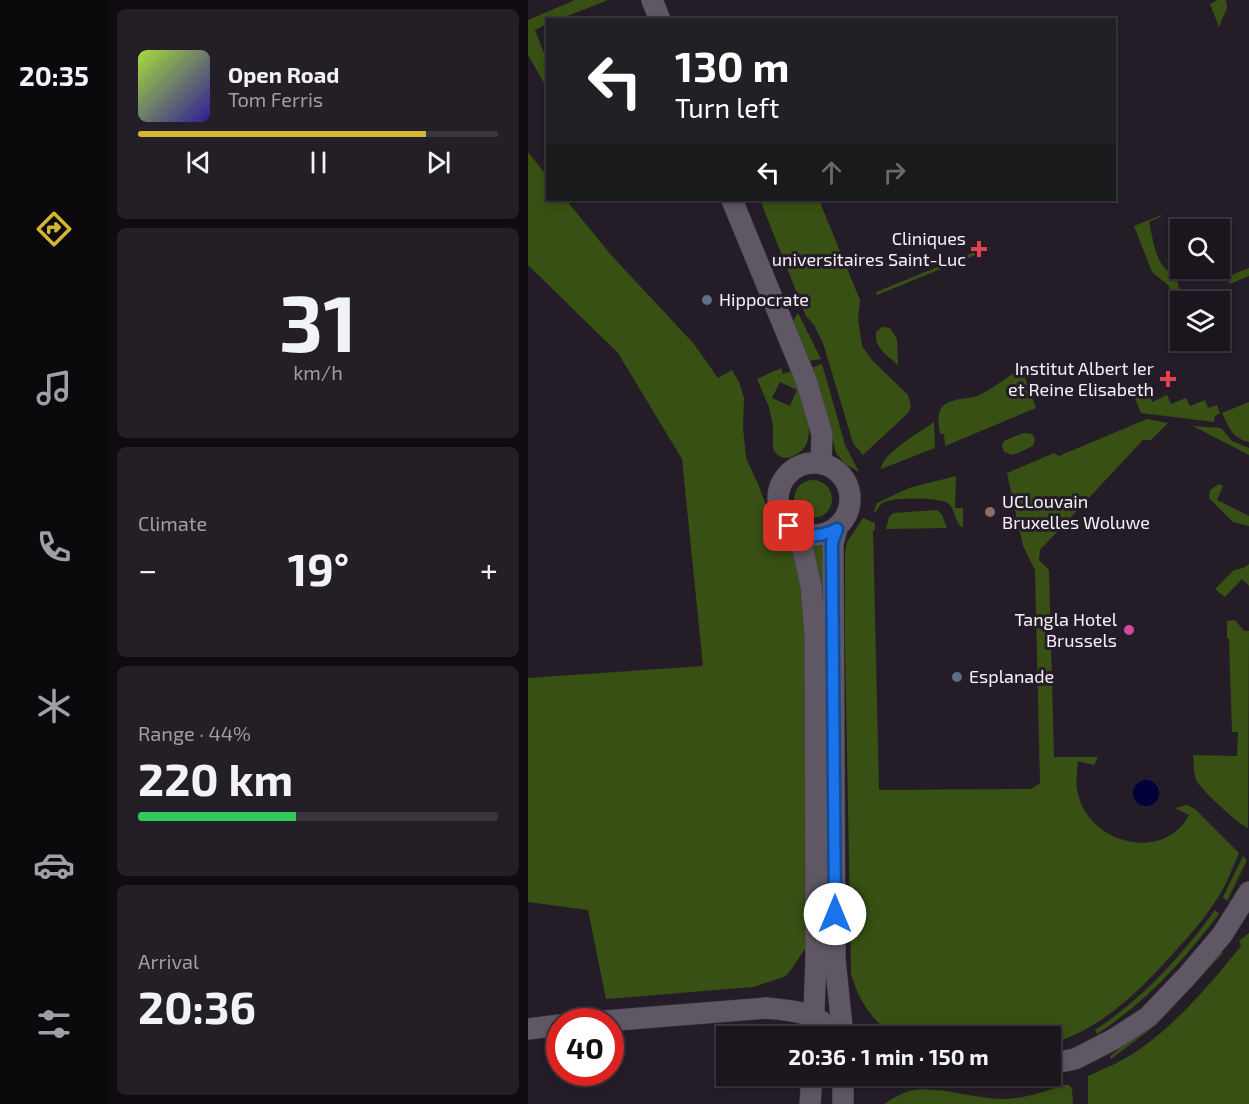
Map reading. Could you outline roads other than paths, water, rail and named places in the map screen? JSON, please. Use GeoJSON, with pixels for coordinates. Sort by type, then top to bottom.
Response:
{"type":"FeatureCollection","features":[{"type":"Feature","properties":{"kind":"street"},"geometry":{"type":"LineString","coordinates":[[652,0],[659,18]]}},
{"type":"Feature","properties":{"kind":"street"},"geometry":{"type":"LineString","coordinates":[[732,201],[806,380],[822,434],[821,463]]}},
{"type":"Feature","properties":{"kind":"street"},"geometry":{"type":"LineString","coordinates":[[837,529],[818,536],[799,532],[789,526],[779,507],[779,488],[794,469],[807,463],[821,463],[832,467],[841,474],[851,493],[848,513],[837,529],[832,543],[835,960],[842,1026]]}},
{"type":"Feature","properties":{"kind":"street"},"geometry":{"type":"LineString","coordinates":[[799,532],[811,586],[814,635],[816,960],[814,1026]]}},
{"type":"Feature","properties":{"kind":"street"},"geometry":{"type":"LineString","coordinates":[[1061,1062],[1075,1059],[1114,1039],[1148,1017],[1222,935],[1249,892]]}},
{"type":"Feature","properties":{"kind":"street"},"geometry":{"type":"LineString","coordinates":[[624,1019],[749,1008],[794,1011],[814,1026]]}},
{"type":"Feature","properties":{"kind":"street"},"geometry":{"type":"LineString","coordinates":[[528,1029],[546,1027]]}},
{"type":"Feature","properties":{"kind":"street"},"geometry":{"type":"LineString","coordinates":[[810,1104],[811,1086]]}},
{"type":"Feature","properties":{"kind":"street"},"geometry":{"type":"LineString","coordinates":[[843,1086],[843,1104]]}},
{"type":"Feature","properties":{"kind":"place","name":"Cliniques universitaires Saint-Luc"},"geometry":{"type":"Point","coordinates":[979,249]}},
{"type":"Feature","properties":{"kind":"place","name":"Hippocrate"},"geometry":{"type":"Point","coordinates":[707,300]}},
{"type":"Feature","properties":{"kind":"place","name":"Institut Albert Ier et Reine Elisabeth"},"geometry":{"type":"Point","coordinates":[1168,379]}},
{"type":"Feature","properties":{"kind":"place","name":"UCLouvain Bruxelles Woluwe"},"geometry":{"type":"Point","coordinates":[990,512]}},
{"type":"Feature","properties":{"kind":"place","name":"Tangla Hotel Brussels"},"geometry":{"type":"Point","coordinates":[1129,630]}},
{"type":"Feature","properties":{"kind":"place","name":"Esplanade"},"geometry":{"type":"Point","coordinates":[957,677]}}]}
